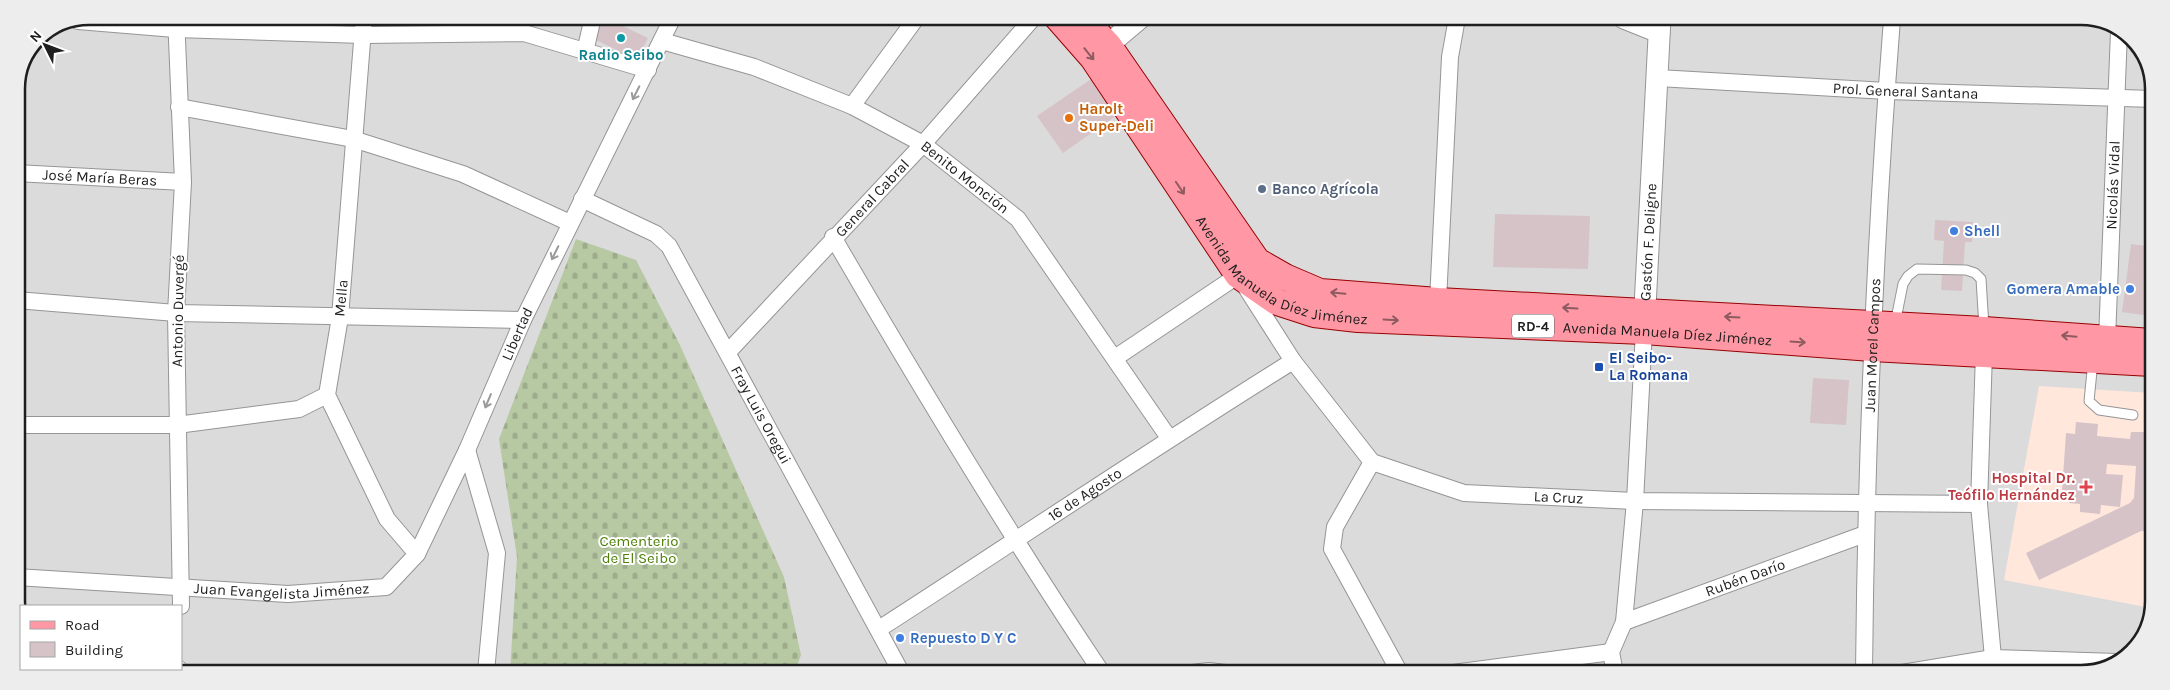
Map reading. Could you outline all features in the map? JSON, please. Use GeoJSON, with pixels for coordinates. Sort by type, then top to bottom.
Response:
{"type":"FeatureCollection","features":[{"type":"Feature","properties":{"kind":"main road","name":"Avenida Manuela Díez Jiménez"},"geometry":{"type":"LineString","coordinates":[[1063,25],[1093,58],[1248,268],[1277,302],[1314,314],[1358,319],[1644,322],[1880,333],[2100,350],[2145,362]]}},
{"type":"Feature","properties":{"kind":"main road","name":"Avenida Manuela Díez Jiménez"},"geometry":{"type":"LineString","coordinates":[[1089,25],[1108,45],[1248,268],[1285,277],[1320,292],[1644,322]]}},
{"type":"Feature","properties":{"kind":"main road","name":"Avenida Manuela Díez Jiménez"},"geometry":{"type":"LineString","coordinates":[[2100,350],[2145,343]]}},
{"type":"Feature","properties":{"kind":"street","name":"Antonio Duvergé"},"geometry":{"type":"LineString","coordinates":[[176,25],[183,182],[176,313],[181,605]]}},
{"type":"Feature","properties":{"kind":"street"},"geometry":{"type":"LineString","coordinates":[[219,25],[363,35],[524,33],[648,70]]}},
{"type":"Feature","properties":{"kind":"street","name":"Mella"},"geometry":{"type":"LineString","coordinates":[[327,395],[340,317],[364,25]]}},
{"type":"Feature","properties":{"kind":"street"},"geometry":{"type":"LineString","coordinates":[[586,52],[591,25]]}},
{"type":"Feature","properties":{"kind":"street","name":"Libertad"},"geometry":{"type":"LineString","coordinates":[[467,450],[523,320],[669,25]]}},
{"type":"Feature","properties":{"kind":"street"},"geometry":{"type":"LineString","coordinates":[[852,106],[911,25]]}},
{"type":"Feature","properties":{"kind":"street","name":"General Cabral"},"geometry":{"type":"LineString","coordinates":[[728,352],[833,237],[923,144],[1028,25]]}},
{"type":"Feature","properties":{"kind":"street"},"geometry":{"type":"LineString","coordinates":[[1108,45],[1132,25]]}},
{"type":"Feature","properties":{"kind":"street"},"geometry":{"type":"LineString","coordinates":[[1438,302],[1450,57],[1456,25]]}},
{"type":"Feature","properties":{"kind":"street","name":"Gastón F. Deligne"},"geometry":{"type":"LineString","coordinates":[[1611,652],[1624,622],[1635,501],[1658,78],[1659,25]]}},
{"type":"Feature","properties":{"kind":"street","name":"Juan Morel Campos"},"geometry":{"type":"LineString","coordinates":[[1864,665],[1865,504],[1880,333],[1887,91],[1892,25]]}},
{"type":"Feature","properties":{"kind":"street","name":"Nicolás Vidal"},"geometry":{"type":"LineString","coordinates":[[2100,350],[2119,38]]}},
{"type":"Feature","properties":{"kind":"street","name":"Benito Monción"},"geometry":{"type":"LineString","coordinates":[[662,41],[754,67],[852,106],[923,144],[1018,219],[1169,438]]}},
{"type":"Feature","properties":{"kind":"street","name":"Prol. General Santana"},"geometry":{"type":"LineString","coordinates":[[1658,78],[1887,91],[2145,99]]}},
{"type":"Feature","properties":{"kind":"street"},"geometry":{"type":"LineString","coordinates":[[179,107],[353,139],[463,174],[570,223]]}},
{"type":"Feature","properties":{"kind":"street","name":"José María Beras"},"geometry":{"type":"LineString","coordinates":[[25,173],[183,182]]}},
{"type":"Feature","properties":{"kind":"street","name":"Fray Luis Oregui"},"geometry":{"type":"LineString","coordinates":[[582,200],[656,234],[670,246],[898,665]]}},
{"type":"Feature","properties":{"kind":"street"},"geometry":{"type":"LineString","coordinates":[[833,237],[921,387],[1016,541],[1097,665]]}},
{"type":"Feature","properties":{"kind":"street"},"geometry":{"type":"LineString","coordinates":[[1115,358],[1248,268],[1293,361],[1372,462],[1335,527],[1332,549],[1396,665]]}},
{"type":"Feature","properties":{"kind":"street"},"geometry":{"type":"LineString","coordinates":[[25,301],[176,313],[523,320]]}},
{"type":"Feature","properties":{"kind":"street"},"geometry":{"type":"LineString","coordinates":[[1984,342],[1979,504],[1995,665]]}},
{"type":"Feature","properties":{"kind":"street","name":"16 de Agosto"},"geometry":{"type":"LineString","coordinates":[[879,628],[1016,541],[1169,438],[1293,361]]}},
{"type":"Feature","properties":{"kind":"street"},"geometry":{"type":"LineString","coordinates":[[25,425],[177,425],[299,409],[327,395],[387,519],[417,554]]}},
{"type":"Feature","properties":{"kind":"street"},"geometry":{"type":"LineString","coordinates":[[467,450],[497,553],[487,665]]}},
{"type":"Feature","properties":{"kind":"street","name":"Juan Evangelista Jiménez"},"geometry":{"type":"LineString","coordinates":[[25,578],[288,594],[386,587],[417,554],[467,450]]}},
{"type":"Feature","properties":{"kind":"street","name":"La Cruz"},"geometry":{"type":"LineString","coordinates":[[1372,462],[1464,493],[1635,501],[1979,504]]}},
{"type":"Feature","properties":{"kind":"street","name":"Rubén Darío"},"geometry":{"type":"LineString","coordinates":[[1624,622],[1865,534]]}},
{"type":"Feature","properties":{"kind":"street"},"geometry":{"type":"LineString","coordinates":[[1513,665],[1611,652],[1613,665]]}},
{"type":"Feature","properties":{"kind":"street"},"geometry":{"type":"LineString","coordinates":[[2026,665],[2098,663]]}},
{"type":"Feature","properties":{"kind":"lane"},"geometry":{"type":"LineString","coordinates":[[1880,333],[1903,284],[1908,276],[1917,269],[1966,270],[1975,273],[1981,279],[1984,342]]}},
{"type":"Feature","properties":{"kind":"lane"},"geometry":{"type":"LineString","coordinates":[[2100,350],[2089,401],[2099,410],[2133,415]]}},
{"type":"Feature","properties":{"kind":"shaded area"},"geometry":{"type":"Polygon","coordinates":[[[89,25],[2081,25],[2098,27],[2117,36],[2132,50],[2142,68],[2145,85],[2145,601],[2143,618],[2134,637],[2120,652],[2102,662],[2081,665],[182,665],[182,605],[25,605],[25,89],[26,77],[36,53],[53,36],[65,30],[89,25]]]}},
{"type":"Feature","properties":{"kind":"shaded area","name":"Hospital Dr. Teófilo Hernández"},"geometry":{"type":"Polygon","coordinates":[[[2039,386],[2145,393],[2144,607],[2004,580],[2039,386]]]}},
{"type":"Feature","properties":{"kind":"green space","name":"Cementerio de El Seibo"},"geometry":{"type":"Polygon","coordinates":[[[576,239],[636,260],[679,343],[784,577],[801,655],[797,665],[510,665],[517,557],[499,439],[576,239]]]}},
{"type":"Feature","properties":{"kind":"building","name":"Radio Seibo"},"geometry":{"type":"Polygon","coordinates":[[[600,25],[621,25],[648,38],[637,60],[594,39],[600,25]]]}},
{"type":"Feature","properties":{"kind":"building"},"geometry":{"type":"Polygon","coordinates":[[[1094,77],[1120,113],[1063,153],[1037,116],[1094,77]]]}},
{"type":"Feature","properties":{"kind":"building"},"geometry":{"type":"Polygon","coordinates":[[[1495,214],[1590,216],[1588,269],[1493,267],[1495,214]]]}},
{"type":"Feature","properties":{"kind":"building"},"geometry":{"type":"Polygon","coordinates":[[[1935,220],[1973,222],[1972,242],[1965,242],[1962,291],[1941,290],[1944,241],[1934,240],[1935,220]]]}},
{"type":"Feature","properties":{"kind":"building"},"geometry":{"type":"Polygon","coordinates":[[[2131,244],[2145,246],[2145,315],[2122,312],[2131,244]]]}},
{"type":"Feature","properties":{"kind":"building"},"geometry":{"type":"Polygon","coordinates":[[[1813,378],[1849,380],[1846,425],[1810,423],[1813,378]]]}},
{"type":"Feature","properties":{"kind":"building"},"geometry":{"type":"Polygon","coordinates":[[[2076,422],[2098,424],[2097,436],[2130,439],[2131,432],[2145,432],[2145,531],[2141,531],[2039,580],[2026,553],[2130,503],[2134,498],[2136,466],[2107,464],[2106,474],[2123,475],[2120,507],[2101,505],[2100,514],[2080,512],[2080,504],[2069,503],[2070,491],[2062,491],[2066,433],[2075,434],[2076,422]]]}},
{"type":"Feature","properties":{"kind":"place","name":"Radio Seibo"},"geometry":{"type":"Point","coordinates":[621,38]}},
{"type":"Feature","properties":{"kind":"place","name":"Harolt Super-Deli"},"geometry":{"type":"Point","coordinates":[1069,118]}},
{"type":"Feature","properties":{"kind":"place","name":"Banco Agrícola"},"geometry":{"type":"Point","coordinates":[1262,189]}},
{"type":"Feature","properties":{"kind":"place","name":"Shell"},"geometry":{"type":"Point","coordinates":[1954,231]}},
{"type":"Feature","properties":{"kind":"place","name":"Gomera Amable"},"geometry":{"type":"Point","coordinates":[2130,289]}},
{"type":"Feature","properties":{"kind":"place","name":"El Seibo- La Romana"},"geometry":{"type":"Point","coordinates":[1599,367]}},
{"type":"Feature","properties":{"kind":"place","name":"Hospital Dr. Teófilo Hernández"},"geometry":{"type":"Point","coordinates":[2086,487]}},
{"type":"Feature","properties":{"kind":"place","name":"Repuesto D Y C"},"geometry":{"type":"Point","coordinates":[900,638]}}]}
